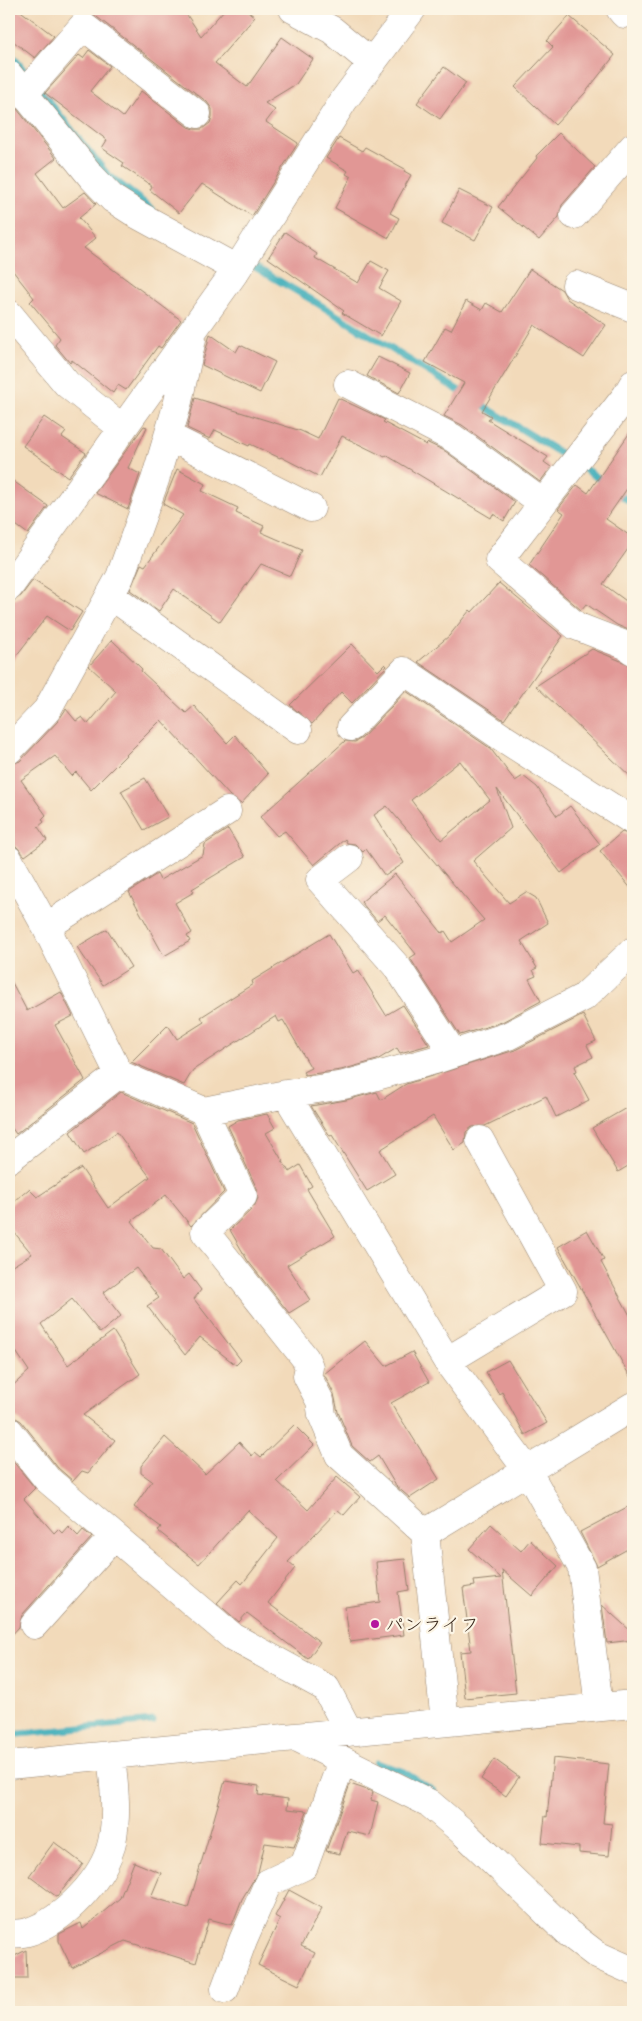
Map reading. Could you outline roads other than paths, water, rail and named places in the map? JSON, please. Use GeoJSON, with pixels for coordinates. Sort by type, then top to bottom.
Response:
{"type":"FeatureCollection","features":[{"type":"Feature","properties":{"kind":"street"},"geometry":{"type":"LineString","coordinates":[[293,9],[332,30],[372,63]]}},
{"type":"Feature","properties":{"kind":"street"},"geometry":{"type":"LineString","coordinates":[[9,587],[195,328],[241,262],[344,100],[412,9]]}},
{"type":"Feature","properties":{"kind":"street"},"geometry":{"type":"LineString","coordinates":[[197,114],[83,26],[16,84],[91,176],[113,199],[138,215],[241,262]]}},
{"type":"Feature","properties":{"kind":"street"},"geometry":{"type":"LineString","coordinates":[[574,215],[633,147]]}},
{"type":"Feature","properties":{"kind":"street"},"geometry":{"type":"LineString","coordinates":[[576,285],[633,308]]}},
{"type":"Feature","properties":{"kind":"street"},"geometry":{"type":"LineString","coordinates":[[9,314],[67,384],[122,428]]}},
{"type":"Feature","properties":{"kind":"street"},"geometry":{"type":"LineString","coordinates":[[9,750],[47,710],[120,577],[152,489],[168,436],[195,328]]}},
{"type":"Feature","properties":{"kind":"street"},"geometry":{"type":"LineString","coordinates":[[348,384],[453,438],[543,503]]}},
{"type":"Feature","properties":{"kind":"street"},"geometry":{"type":"LineString","coordinates":[[633,384],[626,396],[499,560],[576,626],[625,645],[633,651]]}},
{"type":"Feature","properties":{"kind":"street"},"geometry":{"type":"LineString","coordinates":[[168,436],[311,508]]}},
{"type":"Feature","properties":{"kind":"street"},"geometry":{"type":"LineString","coordinates":[[110,595],[298,730]]}},
{"type":"Feature","properties":{"kind":"street"},"geometry":{"type":"LineString","coordinates":[[351,727],[404,671],[633,822]]}},
{"type":"Feature","properties":{"kind":"street"},"geometry":{"type":"LineString","coordinates":[[46,927],[228,811]]}},
{"type":"Feature","properties":{"kind":"street"},"geometry":{"type":"LineString","coordinates":[[349,858],[320,880],[398,968],[453,1053]]}},
{"type":"Feature","properties":{"kind":"street"},"geometry":{"type":"LineString","coordinates":[[9,860],[46,927],[119,1074],[204,1111],[286,1094],[344,1085],[508,1036],[584,997],[633,951]]}},
{"type":"Feature","properties":{"kind":"street"},"geometry":{"type":"LineString","coordinates":[[9,1159],[119,1074]]}},
{"type":"Feature","properties":{"kind":"street"},"geometry":{"type":"LineString","coordinates":[[9,1764],[349,1732],[622,1703],[582,1568],[527,1470],[447,1361],[286,1094]]}},
{"type":"Feature","properties":{"kind":"street"},"geometry":{"type":"LineString","coordinates":[[204,1111],[243,1196],[205,1232],[305,1358],[309,1367],[307,1376],[320,1401],[322,1415],[338,1455],[425,1533],[445,1722]]}},
{"type":"Feature","properties":{"kind":"street"},"geometry":{"type":"LineString","coordinates":[[447,1361],[563,1291],[480,1140]]}},
{"type":"Feature","properties":{"kind":"street"},"geometry":{"type":"LineString","coordinates":[[425,1533],[633,1406]]}},
{"type":"Feature","properties":{"kind":"street"},"geometry":{"type":"LineString","coordinates":[[9,1431],[47,1479],[233,1637],[326,1688],[349,1732]]}},
{"type":"Feature","properties":{"kind":"street"},"geometry":{"type":"LineString","coordinates":[[34,1625],[114,1536]]}},
{"type":"Feature","properties":{"kind":"street"},"geometry":{"type":"LineString","coordinates":[[296,1737],[428,1803],[463,1832],[567,1932],[597,1955],[633,1971]]}},
{"type":"Feature","properties":{"kind":"street"},"geometry":{"type":"LineString","coordinates":[[9,1934],[27,1932],[58,1917],[85,1891],[99,1871],[112,1844],[117,1801],[111,1754]]}},
{"type":"Feature","properties":{"kind":"street"},"geometry":{"type":"LineString","coordinates":[[224,1989],[268,1883],[304,1866],[342,1761]]}},
{"type":"Feature","properties":{"kind":"waterway"},"geometry":{"type":"LineString","coordinates":[[9,52],[30,78]]}},
{"type":"Feature","properties":{"kind":"waterway"},"geometry":{"type":"LineString","coordinates":[[38,88],[107,174],[152,209]]}},
{"type":"Feature","properties":{"kind":"waterway"},"geometry":{"type":"LineString","coordinates":[[248,263],[466,395]]}},
{"type":"Feature","properties":{"kind":"waterway"},"geometry":{"type":"LineString","coordinates":[[477,402],[570,459]]}},
{"type":"Feature","properties":{"kind":"waterway"},"geometry":{"type":"LineString","coordinates":[[579,465],[605,483]]}},
{"type":"Feature","properties":{"kind":"waterway"},"geometry":{"type":"LineString","coordinates":[[615,491],[633,504]]}},
{"type":"Feature","properties":{"kind":"waterway"},"geometry":{"type":"LineString","coordinates":[[9,1735],[153,1721]]}},
{"type":"Feature","properties":{"kind":"waterway"},"geometry":{"type":"LineString","coordinates":[[376,1763],[402,1771],[433,1791]]}},
{"type":"Feature","properties":{"kind":"place","name":"パンライフ"},"geometry":{"type":"Point","coordinates":[375,1624]}}]}
